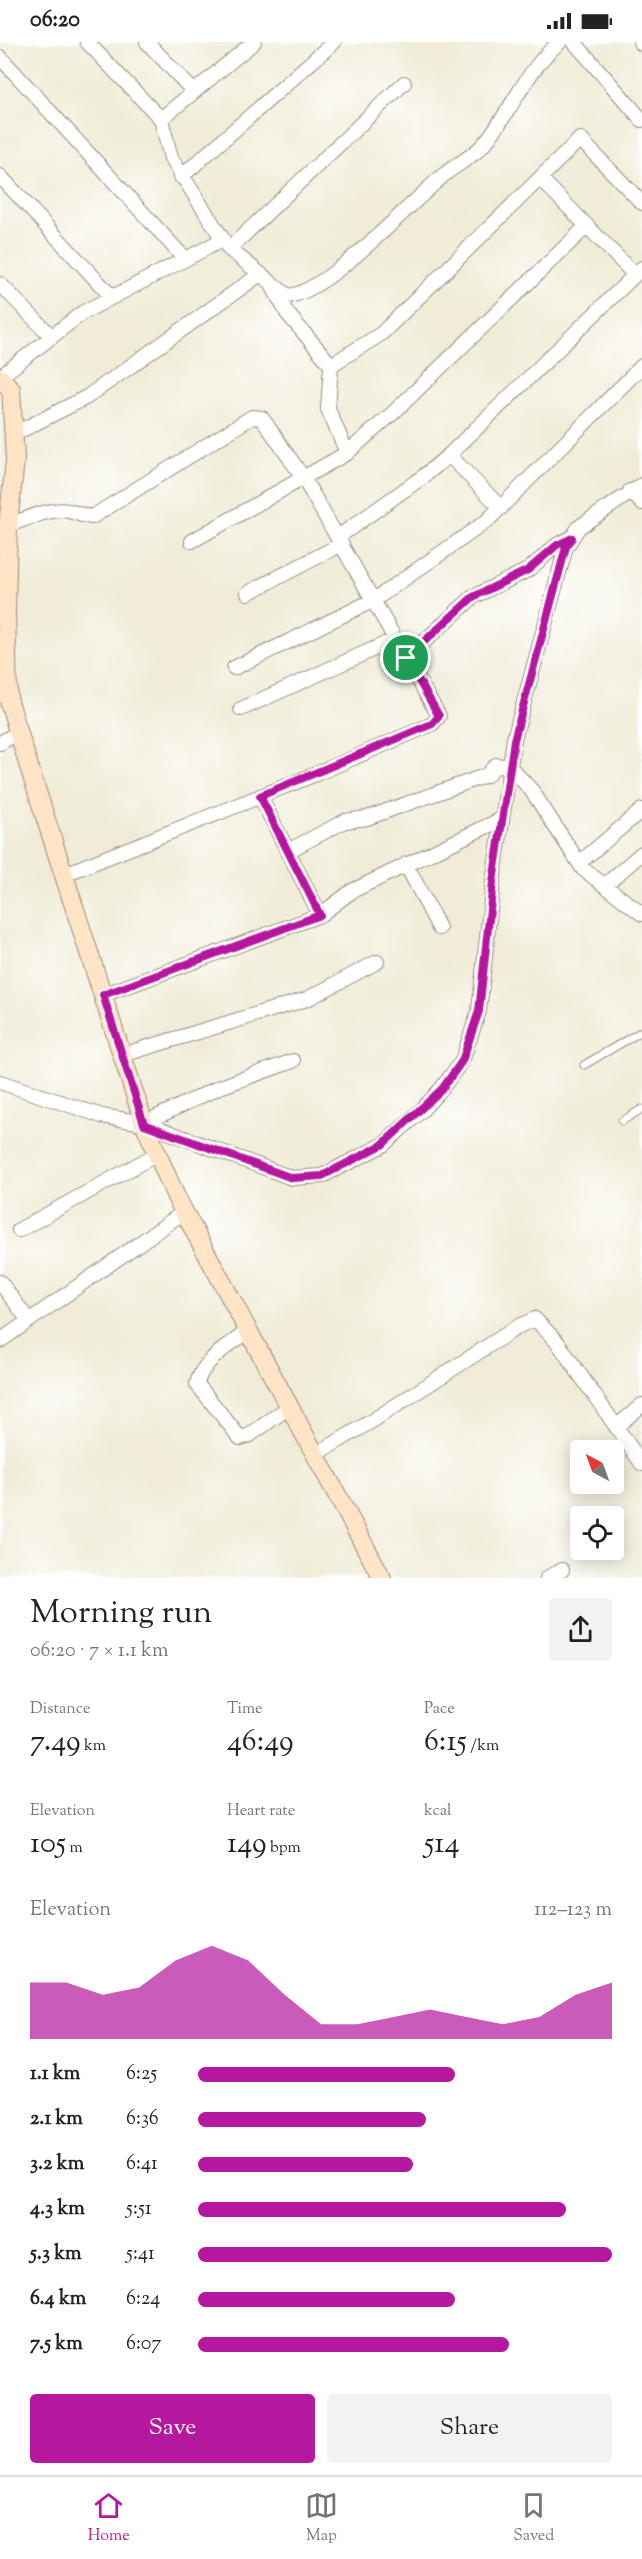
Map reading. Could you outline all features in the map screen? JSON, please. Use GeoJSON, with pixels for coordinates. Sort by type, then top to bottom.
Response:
{"type":"FeatureCollection","features":[{"type":"Feature","properties":{"kind":"street"},"geometry":{"type":"LineString","coordinates":[[87,42],[161,119],[171,158],[225,244],[273,286],[288,296],[306,291],[333,274],[447,172],[475,153],[503,121],[535,66],[560,42]]}},
{"type":"Feature","properties":{"kind":"street"},"geometry":{"type":"LineString","coordinates":[[147,42],[194,92]]}},
{"type":"Feature","properties":{"kind":"street"},"geometry":{"type":"LineString","coordinates":[[161,119],[254,42]]}},
{"type":"Feature","properties":{"kind":"street"},"geometry":{"type":"LineString","coordinates":[[181,177],[334,42]]}},
{"type":"Feature","properties":{"kind":"street"},"geometry":{"type":"LineString","coordinates":[[574,42],[642,120]]}},
{"type":"Feature","properties":{"kind":"street"},"geometry":{"type":"LineString","coordinates":[[0,57],[185,259]]}},
{"type":"Feature","properties":{"kind":"street"},"geometry":{"type":"LineString","coordinates":[[382,1578],[184,1212],[144,1124],[8,698],[3,622],[15,434],[3,387],[51,337],[82,313],[185,259],[225,244],[404,83]]}},
{"type":"Feature","properties":{"kind":"street"},"geometry":{"type":"LineString","coordinates":[[331,365],[381,334],[580,139],[642,203]]}},
{"type":"Feature","properties":{"kind":"street"},"geometry":{"type":"LineString","coordinates":[[0,176],[112,297]]}},
{"type":"Feature","properties":{"kind":"street"},"geometry":{"type":"LineString","coordinates":[[248,593],[340,541],[424,476],[449,455],[638,272],[587,226],[541,179]]}},
{"type":"Feature","properties":{"kind":"street"},"geometry":{"type":"LineString","coordinates":[[192,541],[347,453],[393,413],[587,226]]}},
{"type":"Feature","properties":{"kind":"street"},"geometry":{"type":"LineString","coordinates":[[15,434],[87,397],[260,275]]}},
{"type":"Feature","properties":{"kind":"street"},"geometry":{"type":"LineString","coordinates":[[0,284],[51,337]]}},
{"type":"Feature","properties":{"kind":"street"},"geometry":{"type":"LineString","coordinates":[[273,286],[287,313],[331,365],[328,409],[347,453]]}},
{"type":"Feature","properties":{"kind":"street"},"geometry":{"type":"LineString","coordinates":[[234,668],[374,600],[487,521],[642,366]]}},
{"type":"Feature","properties":{"kind":"street"},"geometry":{"type":"LineString","coordinates":[[8,525],[46,512],[68,511],[77,516],[92,517],[257,416],[262,418],[283,445],[304,479],[439,716],[432,724],[65,874]]}},
{"type":"Feature","properties":{"kind":"street"},"geometry":{"type":"LineString","coordinates":[[449,455],[501,508]]}},
{"type":"Feature","properties":{"kind":"street"},"geometry":{"type":"LineString","coordinates":[[0,1082],[102,1116],[144,1124],[292,1178],[322,1176],[382,1145],[421,1111],[442,1089],[462,1061],[479,1011],[502,819],[503,766],[514,740],[562,558],[579,527],[636,488],[642,503]]}},
{"type":"Feature","properties":{"kind":"street"},"geometry":{"type":"LineString","coordinates":[[406,658],[473,597],[528,570],[557,545],[572,538]]}},
{"type":"Feature","properties":{"kind":"street"},"geometry":{"type":"LineString","coordinates":[[242,709],[396,639]]}},
{"type":"Feature","properties":{"kind":"street"},"geometry":{"type":"LineString","coordinates":[[0,743],[19,732]]}},
{"type":"Feature","properties":{"kind":"street"},"geometry":{"type":"LineString","coordinates":[[288,851],[345,821],[367,818],[487,775],[503,766]]}},
{"type":"Feature","properties":{"kind":"street"},"geometry":{"type":"LineString","coordinates":[[503,766],[532,791],[579,863],[642,914]]}},
{"type":"Feature","properties":{"kind":"street"},"geometry":{"type":"LineString","coordinates":[[260,796],[320,915]]}},
{"type":"Feature","properties":{"kind":"street"},"geometry":{"type":"LineString","coordinates":[[579,863],[642,810]]}},
{"type":"Feature","properties":{"kind":"street"},"geometry":{"type":"LineString","coordinates":[[103,995],[320,915],[352,891],[502,819]]}},
{"type":"Feature","properties":{"kind":"street"},"geometry":{"type":"LineString","coordinates":[[605,885],[642,853]]}},
{"type":"Feature","properties":{"kind":"street"},"geometry":{"type":"LineString","coordinates":[[406,864],[439,928]]}},
{"type":"Feature","properties":{"kind":"street"},"geometry":{"type":"LineString","coordinates":[[122,1055],[307,999],[377,962]]}},
{"type":"Feature","properties":{"kind":"street"},"geometry":{"type":"LineString","coordinates":[[144,1124],[220,1087],[293,1061]]}},
{"type":"Feature","properties":{"kind":"street"},"geometry":{"type":"LineString","coordinates":[[19,1230],[157,1154]]}},
{"type":"Feature","properties":{"kind":"street"},"geometry":{"type":"LineString","coordinates":[[0,1341],[184,1212]]}},
{"type":"Feature","properties":{"kind":"street"},"geometry":{"type":"LineString","coordinates":[[0,1282],[29,1321]]}},
{"type":"Feature","properties":{"kind":"street"},"geometry":{"type":"LineString","coordinates":[[315,1455],[519,1326],[535,1319],[558,1343],[642,1464]]}},
{"type":"Feature","properties":{"kind":"street"},"geometry":{"type":"LineString","coordinates":[[248,1331],[206,1366],[199,1374],[197,1384],[240,1438],[250,1435],[290,1407]]}},
{"type":"Feature","properties":{"kind":"street"},"geometry":{"type":"LineString","coordinates":[[616,1427],[642,1405]]}},
{"type":"Feature","properties":{"kind":"street"},"geometry":{"type":"LineString","coordinates":[[547,1578],[562,1570]]}},
{"type":"Feature","properties":{"kind":"lane"},"geometry":{"type":"LineString","coordinates":[[584,1065],[642,1031]]}},
{"type":"Feature","properties":{"kind":"lane"},"geometry":{"type":"LineString","coordinates":[[622,1120],[642,1109]]}},
{"type":"Feature","properties":{"kind":"route"},"geometry":{"type":"LineString","coordinates":[[572,538],[566,547],[514,740],[493,882],[479,1011],[462,1061],[442,1089],[382,1145],[322,1176],[292,1178],[144,1124],[103,995],[320,915],[260,796],[432,724],[439,716],[406,658],[473,597],[528,570],[557,545],[572,538]]}}]}
